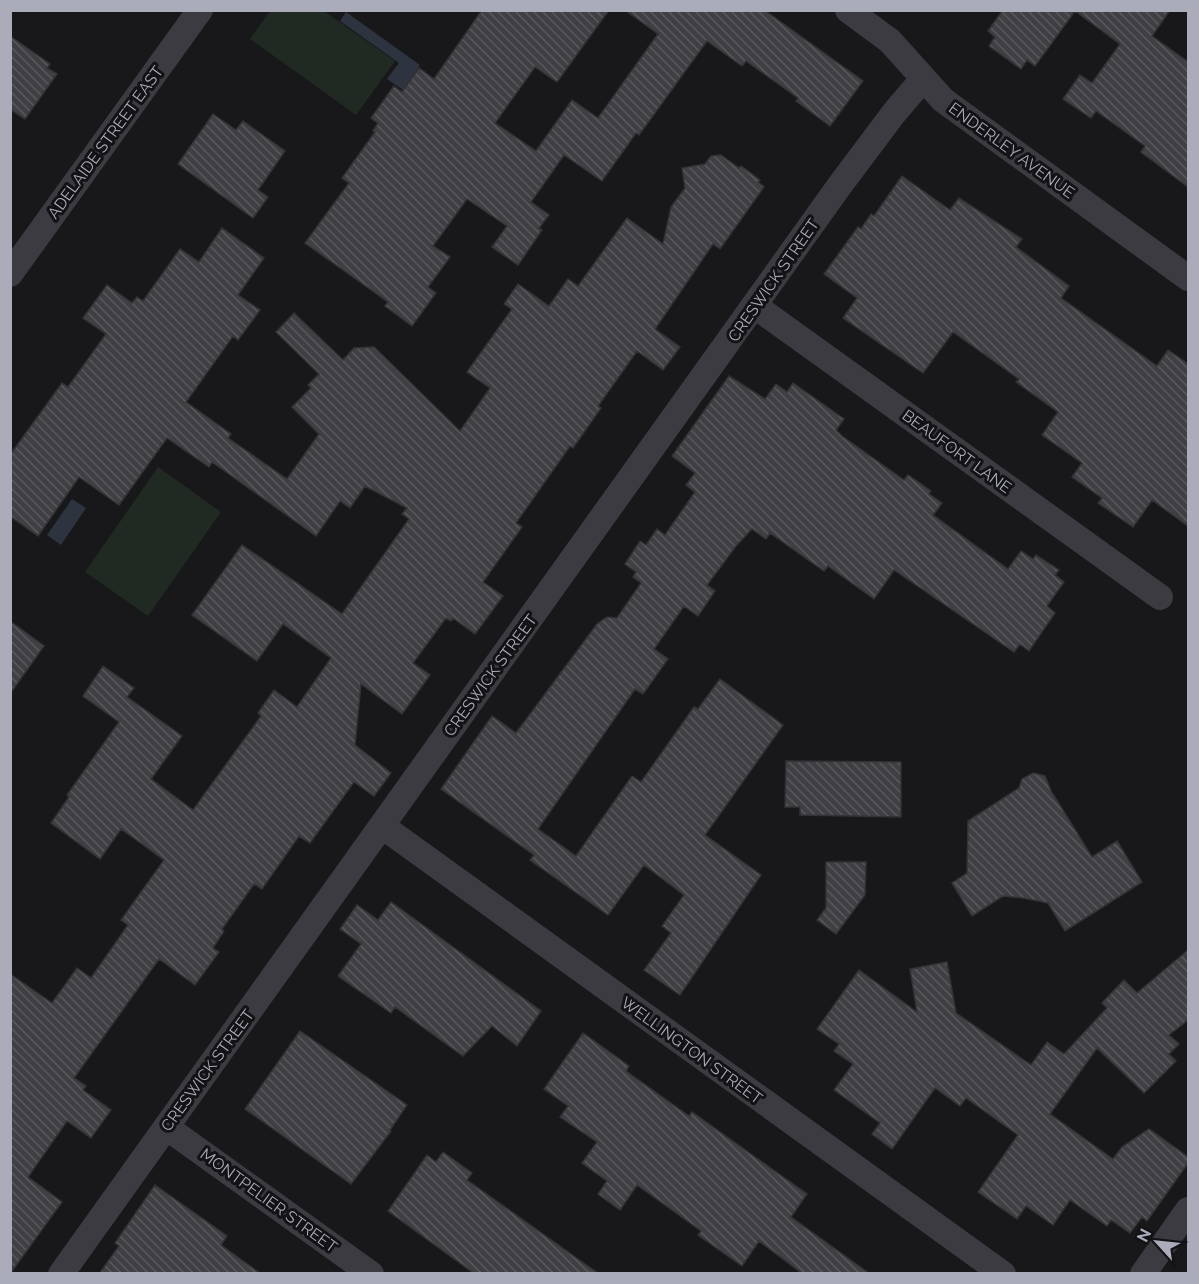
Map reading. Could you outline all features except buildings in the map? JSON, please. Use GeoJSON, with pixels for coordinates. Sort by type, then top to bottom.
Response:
{"type":"FeatureCollection","features":[{"type":"Feature","properties":{"kind":"street","name":"ADELAIDE STREET EAST"},"geometry":{"type":"LineString","coordinates":[[10,274],[200,10]]}},
{"type":"Feature","properties":{"kind":"street","name":"ENDERLEY AVENUE"},"geometry":{"type":"LineString","coordinates":[[848,10],[890,41],[943,100],[1188,278]]}},
{"type":"Feature","properties":{"kind":"street","name":"CRESWICK STREET"},"geometry":{"type":"LineString","coordinates":[[61,1274],[894,113],[923,79]]}},
{"type":"Feature","properties":{"kind":"street","name":"BEAUFORT LANE"},"geometry":{"type":"LineString","coordinates":[[755,306],[1160,597]]}},
{"type":"Feature","properties":{"kind":"street","name":"WELLINGTON STREET"},"geometry":{"type":"LineString","coordinates":[[382,826],[1003,1274]]}},
{"type":"Feature","properties":{"kind":"street","name":"MONTPELIER STREET"},"geometry":{"type":"LineString","coordinates":[[166,1127],[371,1274]]}},
{"type":"Feature","properties":{"kind":"street"},"geometry":{"type":"LineString","coordinates":[[1143,1274],[1188,1210]]}},
{"type":"Feature","properties":{"kind":"shaded area"},"geometry":{"type":"Polygon","coordinates":[[[270,11],[324,11],[395,61],[356,115],[250,39],[270,11]]]}},
{"type":"Feature","properties":{"kind":"shaded area"},"geometry":{"type":"Polygon","coordinates":[[[346,12],[420,65],[403,90],[387,79],[399,63],[340,21],[346,12]]]}},
{"type":"Feature","properties":{"kind":"shaded area"},"geometry":{"type":"Polygon","coordinates":[[[158,467],[221,512],[148,616],[85,572],[158,467]]]}},
{"type":"Feature","properties":{"kind":"shaded area"},"geometry":{"type":"Polygon","coordinates":[[[72,499],[86,508],[61,545],[47,535],[72,499]]]}}]}
